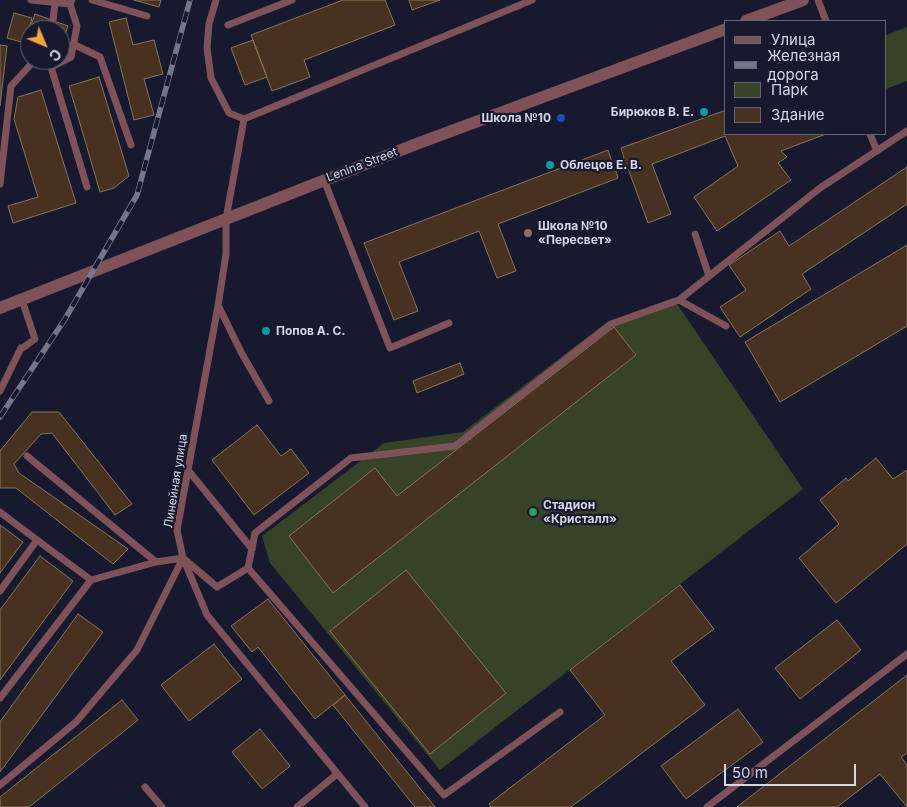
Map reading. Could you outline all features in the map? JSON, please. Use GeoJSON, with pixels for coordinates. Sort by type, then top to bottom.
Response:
{"type":"FeatureCollection","features":[{"type":"Feature","properties":{"kind":"street"},"geometry":{"type":"LineString","coordinates":[[749,20],[803,0]]}},
{"type":"Feature","properties":{"kind":"street","name":"Lenina Street"},"geometry":{"type":"LineString","coordinates":[[0,308],[324,180],[724,30]]}},
{"type":"Feature","properties":{"kind":"lane"},"geometry":{"type":"LineString","coordinates":[[31,0],[55,3],[71,2],[76,26],[70,58]]}},
{"type":"Feature","properties":{"kind":"lane"},"geometry":{"type":"LineString","coordinates":[[92,0],[147,16]]}},
{"type":"Feature","properties":{"kind":"lane"},"geometry":{"type":"LineString","coordinates":[[216,0],[209,24],[208,40],[211,78],[229,113],[244,120],[532,0]]}},
{"type":"Feature","properties":{"kind":"lane"},"geometry":{"type":"LineString","coordinates":[[228,25],[292,0]]}},
{"type":"Feature","properties":{"kind":"lane"},"geometry":{"type":"LineString","coordinates":[[818,0],[826,20]]}},
{"type":"Feature","properties":{"kind":"lane"},"geometry":{"type":"LineString","coordinates":[[53,20],[55,3]]}},
{"type":"Feature","properties":{"kind":"lane"},"geometry":{"type":"LineString","coordinates":[[73,44],[100,57],[131,145]]}},
{"type":"Feature","properties":{"kind":"lane"},"geometry":{"type":"LineString","coordinates":[[0,184],[11,86],[26,70]]}},
{"type":"Feature","properties":{"kind":"lane"},"geometry":{"type":"LineString","coordinates":[[52,70],[87,187]]}},
{"type":"Feature","properties":{"kind":"lane","name":"Линейная улица"},"geometry":{"type":"LineString","coordinates":[[244,120],[226,219],[226,254],[218,306],[177,530],[183,558],[207,615],[366,807]]}},
{"type":"Feature","properties":{"kind":"lane"},"geometry":{"type":"LineString","coordinates":[[0,698],[91,580],[156,562],[183,558],[217,587],[248,568],[256,533],[351,458],[455,446],[611,324],[679,300],[820,188],[907,131]]}},
{"type":"Feature","properties":{"kind":"lane"},"geometry":{"type":"LineString","coordinates":[[870,135],[877,152]]}},
{"type":"Feature","properties":{"kind":"lane"},"geometry":{"type":"LineString","coordinates":[[324,180],[390,348],[449,322]]}},
{"type":"Feature","properties":{"kind":"lane"},"geometry":{"type":"LineString","coordinates":[[695,234],[709,276]]}},
{"type":"Feature","properties":{"kind":"lane"},"geometry":{"type":"LineString","coordinates":[[0,391],[23,347],[34,339],[22,300]]}},
{"type":"Feature","properties":{"kind":"lane"},"geometry":{"type":"LineString","coordinates":[[679,300],[726,326]]}},
{"type":"Feature","properties":{"kind":"lane"},"geometry":{"type":"LineString","coordinates":[[218,306],[269,401]]}},
{"type":"Feature","properties":{"kind":"lane"},"geometry":{"type":"LineString","coordinates":[[27,456],[156,562]]}},
{"type":"Feature","properties":{"kind":"lane"},"geometry":{"type":"LineString","coordinates":[[188,470],[252,549]]}},
{"type":"Feature","properties":{"kind":"lane"},"geometry":{"type":"LineString","coordinates":[[0,512],[91,580]]}},
{"type":"Feature","properties":{"kind":"lane"},"geometry":{"type":"LineString","coordinates":[[0,590],[37,540]]}},
{"type":"Feature","properties":{"kind":"lane"},"geometry":{"type":"LineString","coordinates":[[0,785],[76,722],[138,650],[183,558]]}},
{"type":"Feature","properties":{"kind":"lane"},"geometry":{"type":"LineString","coordinates":[[248,568],[444,795],[560,712]]}},
{"type":"Feature","properties":{"kind":"lane"},"geometry":{"type":"LineString","coordinates":[[707,807],[907,654]]}},
{"type":"Feature","properties":{"kind":"lane"},"geometry":{"type":"LineString","coordinates":[[297,807],[337,774]]}},
{"type":"Feature","properties":{"kind":"lane"},"geometry":{"type":"LineString","coordinates":[[145,787],[162,807]]}},
{"type":"Feature","properties":{"kind":"green space"},"geometry":{"type":"Polygon","coordinates":[[[907,27],[907,81],[887,89],[887,35],[907,27]]]}},
{"type":"Feature","properties":{"kind":"green space","name":"Стадион «Кристалл»"},"geometry":{"type":"Polygon","coordinates":[[[673,298],[803,489],[440,770],[270,563],[262,536],[384,443],[463,432],[607,322],[673,298]]]}},
{"type":"Feature","properties":{"kind":"building"},"geometry":{"type":"Polygon","coordinates":[[[134,0],[161,0],[159,7],[134,0]]]}},
{"type":"Feature","properties":{"kind":"building"},"geometry":{"type":"Polygon","coordinates":[[[343,0],[385,0],[395,25],[304,60],[310,77],[272,91],[251,35],[343,0]]]}},
{"type":"Feature","properties":{"kind":"building"},"geometry":{"type":"Polygon","coordinates":[[[409,0],[440,0],[412,10],[409,0]]]}},
{"type":"Feature","properties":{"kind":"building"},"geometry":{"type":"Polygon","coordinates":[[[14,13],[32,18],[31,20],[20,20],[20,42],[7,38],[14,13]]]}},
{"type":"Feature","properties":{"kind":"building"},"geometry":{"type":"Polygon","coordinates":[[[35,14],[52,20],[33,20],[35,14]]]}},
{"type":"Feature","properties":{"kind":"building"},"geometry":{"type":"Polygon","coordinates":[[[126,18],[133,45],[154,40],[163,74],[144,79],[154,115],[134,120],[109,22],[126,18]]]}},
{"type":"Feature","properties":{"kind":"building"},"geometry":{"type":"Polygon","coordinates":[[[253,40],[267,77],[245,85],[231,48],[253,40]]]}},
{"type":"Feature","properties":{"kind":"building"},"geometry":{"type":"Polygon","coordinates":[[[0,45],[7,46],[0,106],[0,45]]]}},
{"type":"Feature","properties":{"kind":"building"},"geometry":{"type":"Polygon","coordinates":[[[99,77],[129,176],[114,188],[100,192],[69,86],[99,77]]]}},
{"type":"Feature","properties":{"kind":"building"},"geometry":{"type":"Polygon","coordinates":[[[41,90],[76,203],[13,223],[8,206],[38,197],[14,119],[18,97],[41,90]]]}},
{"type":"Feature","properties":{"kind":"building"},"geometry":{"type":"Polygon","coordinates":[[[724,111],[724,135],[823,135],[781,151],[787,157],[778,163],[791,180],[717,231],[694,197],[738,166],[725,136],[652,164],[671,214],[648,223],[627,166],[616,171],[618,178],[498,224],[516,271],[497,278],[479,231],[399,262],[418,311],[394,320],[364,243],[608,150],[612,162],[624,158],[621,148],[724,111]]]}},
{"type":"Feature","properties":{"kind":"building"},"geometry":{"type":"Polygon","coordinates":[[[907,167],[907,204],[802,274],[811,289],[740,337],[720,307],[746,290],[729,265],[780,231],[789,246],[907,167]]]}},
{"type":"Feature","properties":{"kind":"building"},"geometry":{"type":"Polygon","coordinates":[[[907,245],[907,326],[780,402],[745,342],[907,245]]]}},
{"type":"Feature","properties":{"kind":"building"},"geometry":{"type":"Polygon","coordinates":[[[614,327],[636,355],[333,593],[289,536],[375,468],[397,496],[614,327]]]}},
{"type":"Feature","properties":{"kind":"building"},"geometry":{"type":"Polygon","coordinates":[[[460,363],[464,374],[417,393],[413,381],[460,363]]]}},
{"type":"Feature","properties":{"kind":"building"},"geometry":{"type":"Polygon","coordinates":[[[32,412],[59,412],[132,504],[115,515],[52,433],[41,434],[14,464],[19,473],[128,549],[113,564],[16,488],[0,488],[0,451],[32,412]]]}},
{"type":"Feature","properties":{"kind":"building"},"geometry":{"type":"Polygon","coordinates":[[[257,425],[281,456],[291,449],[309,473],[254,515],[212,460],[257,425]]]}},
{"type":"Feature","properties":{"kind":"building"},"geometry":{"type":"Polygon","coordinates":[[[876,458],[893,479],[907,470],[907,544],[836,603],[799,558],[839,524],[820,500],[846,478],[848,481],[876,458]]]}},
{"type":"Feature","properties":{"kind":"building"},"geometry":{"type":"Polygon","coordinates":[[[0,525],[23,542],[0,573],[0,525]]]}},
{"type":"Feature","properties":{"kind":"building"},"geometry":{"type":"Polygon","coordinates":[[[40,556],[73,581],[0,680],[0,610],[40,556]]]}},
{"type":"Feature","properties":{"kind":"building"},"geometry":{"type":"Polygon","coordinates":[[[406,570],[506,693],[430,754],[330,631],[406,570]]]}},
{"type":"Feature","properties":{"kind":"building"},"geometry":{"type":"Polygon","coordinates":[[[680,585],[714,629],[671,661],[705,705],[571,807],[491,807],[489,804],[605,715],[570,670],[680,585]]]}},
{"type":"Feature","properties":{"kind":"building"},"geometry":{"type":"Polygon","coordinates":[[[268,599],[345,695],[315,719],[258,647],[252,652],[231,626],[268,599]]]}},
{"type":"Feature","properties":{"kind":"building"},"geometry":{"type":"Polygon","coordinates":[[[78,614],[103,632],[0,772],[0,722],[78,614]]]}},
{"type":"Feature","properties":{"kind":"building"},"geometry":{"type":"Polygon","coordinates":[[[837,620],[861,650],[800,699],[775,668],[837,620]]]}},
{"type":"Feature","properties":{"kind":"building"},"geometry":{"type":"Polygon","coordinates":[[[214,644],[242,679],[189,721],[161,685],[214,644]]]}},
{"type":"Feature","properties":{"kind":"building"},"geometry":{"type":"Polygon","coordinates":[[[907,675],[907,753],[901,757],[907,765],[907,807],[880,774],[837,807],[737,807],[907,675]]]}},
{"type":"Feature","properties":{"kind":"building"},"geometry":{"type":"Polygon","coordinates":[[[345,695],[435,807],[415,807],[333,705],[345,695]]]}},
{"type":"Feature","properties":{"kind":"building"},"geometry":{"type":"Polygon","coordinates":[[[122,700],[138,720],[29,807],[0,807],[0,797],[122,700]]]}},
{"type":"Feature","properties":{"kind":"building"},"geometry":{"type":"Polygon","coordinates":[[[738,709],[763,742],[686,799],[661,766],[738,709]]]}},
{"type":"Feature","properties":{"kind":"building"},"geometry":{"type":"Polygon","coordinates":[[[260,729],[290,766],[262,789],[232,752],[260,729]]]}},
{"type":"Feature","properties":{"kind":"railway"},"geometry":{"type":"LineString","coordinates":[[0,417],[65,319],[137,195],[190,0]]}},
{"type":"Feature","properties":{"kind":"place","name":"Бирюков В. Е."},"geometry":{"type":"Point","coordinates":[704,112]}},
{"type":"Feature","properties":{"kind":"place","name":"Школа №10"},"geometry":{"type":"Point","coordinates":[561,118]}},
{"type":"Feature","properties":{"kind":"place","name":"Облецов Е. В."},"geometry":{"type":"Point","coordinates":[550,165]}},
{"type":"Feature","properties":{"kind":"place","name":"Школа №10 «Пересвет»"},"geometry":{"type":"Point","coordinates":[528,233]}},
{"type":"Feature","properties":{"kind":"place","name":"Попов А. С."},"geometry":{"type":"Point","coordinates":[266,331]}},
{"type":"Feature","properties":{"kind":"place","name":"Стадион «Кристалл»"},"geometry":{"type":"Point","coordinates":[533,512]}}]}
